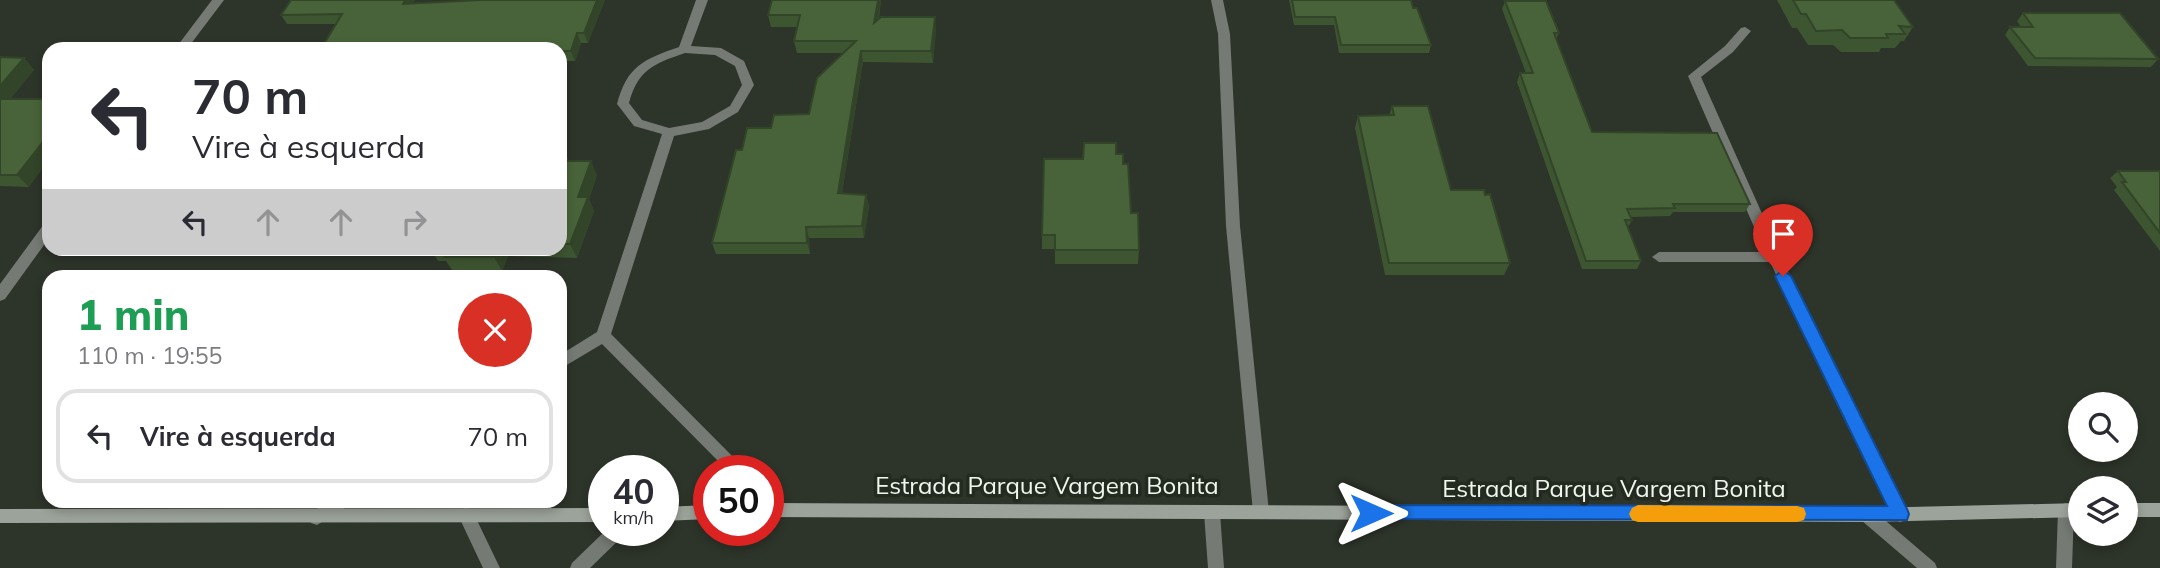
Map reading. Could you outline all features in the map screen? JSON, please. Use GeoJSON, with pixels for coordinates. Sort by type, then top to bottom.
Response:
{"type":"FeatureCollection","features":[{"type":"Feature","properties":{"kind":"main road","name":"Estrada Parque Vargem Bonita"},"geometry":{"type":"LineString","coordinates":[[784,506],[1212,513],[1900,514],[2068,510]]}},
{"type":"Feature","properties":{"kind":"main road"},"geometry":{"type":"LineString","coordinates":[[2138,510],[2160,510]]}},
{"type":"Feature","properties":{"kind":"main road"},"geometry":{"type":"LineString","coordinates":[[0,516],[317,518],[588,515]]}},
{"type":"Feature","properties":{"kind":"street"},"geometry":{"type":"LineString","coordinates":[[186,42],[218,0]]}},
{"type":"Feature","properties":{"kind":"street"},"geometry":{"type":"LineString","coordinates":[[684,49],[702,0]]}},
{"type":"Feature","properties":{"kind":"street"},"geometry":{"type":"LineString","coordinates":[[1217,0],[1224,34],[1233,226],[1261,512]]}},
{"type":"Feature","properties":{"kind":"street"},"geometry":{"type":"LineString","coordinates":[[1745,31],[1729,49],[1694,75],[1775,257],[1900,514]]}},
{"type":"Feature","properties":{"kind":"street"},"geometry":{"type":"LineString","coordinates":[[684,49],[717,51],[740,64],[748,85],[734,109],[705,126],[668,132],[638,123],[623,104],[628,80],[651,60],[684,49]]}},
{"type":"Feature","properties":{"kind":"street"},"geometry":{"type":"LineString","coordinates":[[567,359],[603,336],[668,132]]}},
{"type":"Feature","properties":{"kind":"street"},"geometry":{"type":"LineString","coordinates":[[0,295],[42,238]]}},
{"type":"Feature","properties":{"kind":"street"},"geometry":{"type":"LineString","coordinates":[[1659,257],[1775,257]]}},
{"type":"Feature","properties":{"kind":"street"},"geometry":{"type":"LineString","coordinates":[[603,336],[723,455]]}},
{"type":"Feature","properties":{"kind":"street"},"geometry":{"type":"LineString","coordinates":[[317,518],[332,508]]}},
{"type":"Feature","properties":{"kind":"street"},"geometry":{"type":"LineString","coordinates":[[1212,513],[1216,568]]}},
{"type":"Feature","properties":{"kind":"street"},"geometry":{"type":"LineString","coordinates":[[1867,514],[1928,568]]}},
{"type":"Feature","properties":{"kind":"street"},"geometry":{"type":"LineString","coordinates":[[466,515],[492,568]]}},
{"type":"Feature","properties":{"kind":"street"},"geometry":{"type":"LineString","coordinates":[[2064,568],[2068,542]]}},
{"type":"Feature","properties":{"kind":"street"},"geometry":{"type":"LineString","coordinates":[[578,568],[601,546]]}},
{"type":"Feature","properties":{"kind":"building"},"geometry":{"type":"Polygon","coordinates":[[[291,0],[405,0],[403,4],[481,0],[597,0],[584,33],[577,33],[571,51],[567,51],[567,42],[325,42],[342,14],[281,15],[291,0]]]}},
{"type":"Feature","properties":{"kind":"building"},"geometry":{"type":"Polygon","coordinates":[[[772,0],[878,0],[874,23],[881,17],[935,17],[931,51],[861,51],[838,193],[866,195],[862,226],[806,227],[807,243],[712,243],[736,150],[742,150],[747,128],[771,128],[774,115],[809,114],[817,78],[856,41],[794,41],[800,15],[768,15],[772,0]]]}},
{"type":"Feature","properties":{"kind":"building"},"geometry":{"type":"Polygon","coordinates":[[[1292,0],[1411,0],[1413,8],[1417,8],[1431,45],[1341,45],[1335,17],[1295,17],[1292,0]]]}},
{"type":"Feature","properties":{"kind":"building"},"geometry":{"type":"Polygon","coordinates":[[[1793,0],[1894,0],[1913,27],[1899,26],[1905,34],[1886,34],[1888,38],[1850,38],[1842,30],[1816,31],[1793,0]]]}},
{"type":"Feature","properties":{"kind":"building"},"geometry":{"type":"Polygon","coordinates":[[[1505,1],[1546,1],[1559,33],[1554,33],[1592,132],[1717,133],[1750,204],[1673,204],[1675,208],[1627,209],[1632,220],[1625,220],[1641,261],[1586,261],[1520,73],[1533,73],[1505,1]]]}},
{"type":"Feature","properties":{"kind":"building"},"geometry":{"type":"Polygon","coordinates":[[[2023,13],[2120,13],[2158,59],[2035,58],[2010,27],[2033,27],[2023,13]]]}},
{"type":"Feature","properties":{"kind":"building"},"geometry":{"type":"Polygon","coordinates":[[[0,57],[24,58],[0,86],[0,57]]]}},
{"type":"Feature","properties":{"kind":"building"},"geometry":{"type":"Polygon","coordinates":[[[0,99],[42,99],[42,143],[17,175],[0,175],[0,99]]]}},
{"type":"Feature","properties":{"kind":"building"},"geometry":{"type":"Polygon","coordinates":[[[1392,106],[1428,106],[1451,190],[1484,190],[1485,195],[1490,194],[1510,263],[1389,263],[1358,116],[1394,115],[1392,106]]]}},
{"type":"Feature","properties":{"kind":"building"},"geometry":{"type":"Polygon","coordinates":[[[1084,143],[1116,143],[1116,154],[1123,154],[1123,164],[1128,164],[1131,213],[1138,213],[1139,250],[1055,250],[1055,235],[1042,235],[1044,159],[1083,159],[1084,143]]]}},
{"type":"Feature","properties":{"kind":"building"},"geometry":{"type":"Polygon","coordinates":[[[567,161],[591,161],[578,197],[588,197],[570,244],[567,244],[567,161]]]}},
{"type":"Feature","properties":{"kind":"building"},"geometry":{"type":"Polygon","coordinates":[[[2118,171],[2160,171],[2160,233],[2122,182],[2126,182],[2118,171]]]}},
{"type":"Feature","properties":{"kind":"building"},"geometry":{"type":"Polygon","coordinates":[[[444,256],[494,256],[494,257],[444,256]]]}},
{"type":"Feature","properties":{"kind":"slow traffic"},"geometry":{"type":"LineString","coordinates":[[1638,514],[1797,514]]}},
{"type":"Feature","properties":{"kind":"route"},"geometry":{"type":"LineString","coordinates":[[1371,513],[1900,514],[1783,276]]}}]}
